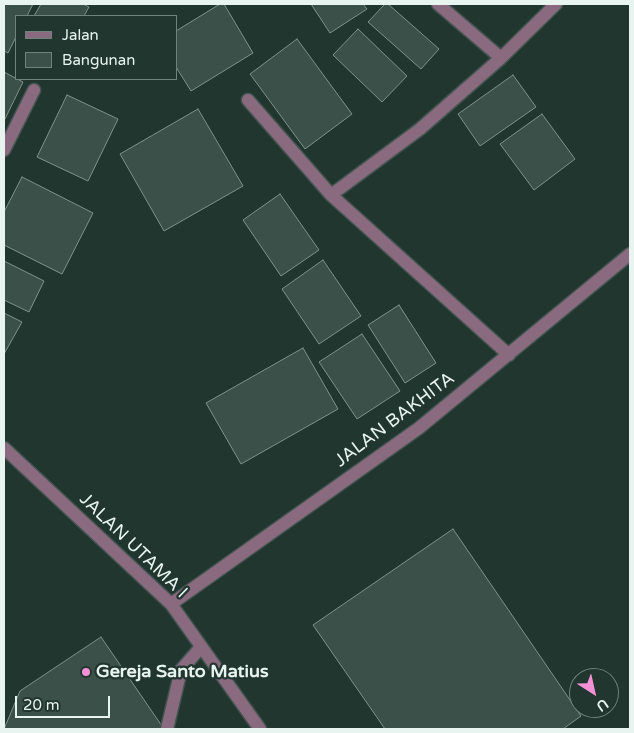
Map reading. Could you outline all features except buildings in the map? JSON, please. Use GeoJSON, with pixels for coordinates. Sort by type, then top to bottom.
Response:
{"type":"FeatureCollection","features":[{"type":"Feature","properties":{"kind":"street"},"geometry":{"type":"LineString","coordinates":[[438,4],[500,58]]}},
{"type":"Feature","properties":{"kind":"street"},"geometry":{"type":"LineString","coordinates":[[331,195],[420,129],[500,58],[556,4]]}},
{"type":"Feature","properties":{"kind":"street"},"geometry":{"type":"LineString","coordinates":[[4,150],[34,90]]}},
{"type":"Feature","properties":{"kind":"street"},"geometry":{"type":"LineString","coordinates":[[248,100],[331,195],[508,355]]}},
{"type":"Feature","properties":{"kind":"street","name":"JALAN BAKHITA"},"geometry":{"type":"LineString","coordinates":[[171,604],[419,428],[630,254]]}},
{"type":"Feature","properties":{"kind":"street","name":"JALAN UTAMA I"},"geometry":{"type":"LineString","coordinates":[[4,448],[171,604],[260,729]]}},
{"type":"Feature","properties":{"kind":"street"},"geometry":{"type":"LineString","coordinates":[[167,729],[181,670],[201,647]]}},
{"type":"Feature","properties":{"kind":"place","name":"Gereja Santo Matius"},"geometry":{"type":"Point","coordinates":[86,672]}}]}
